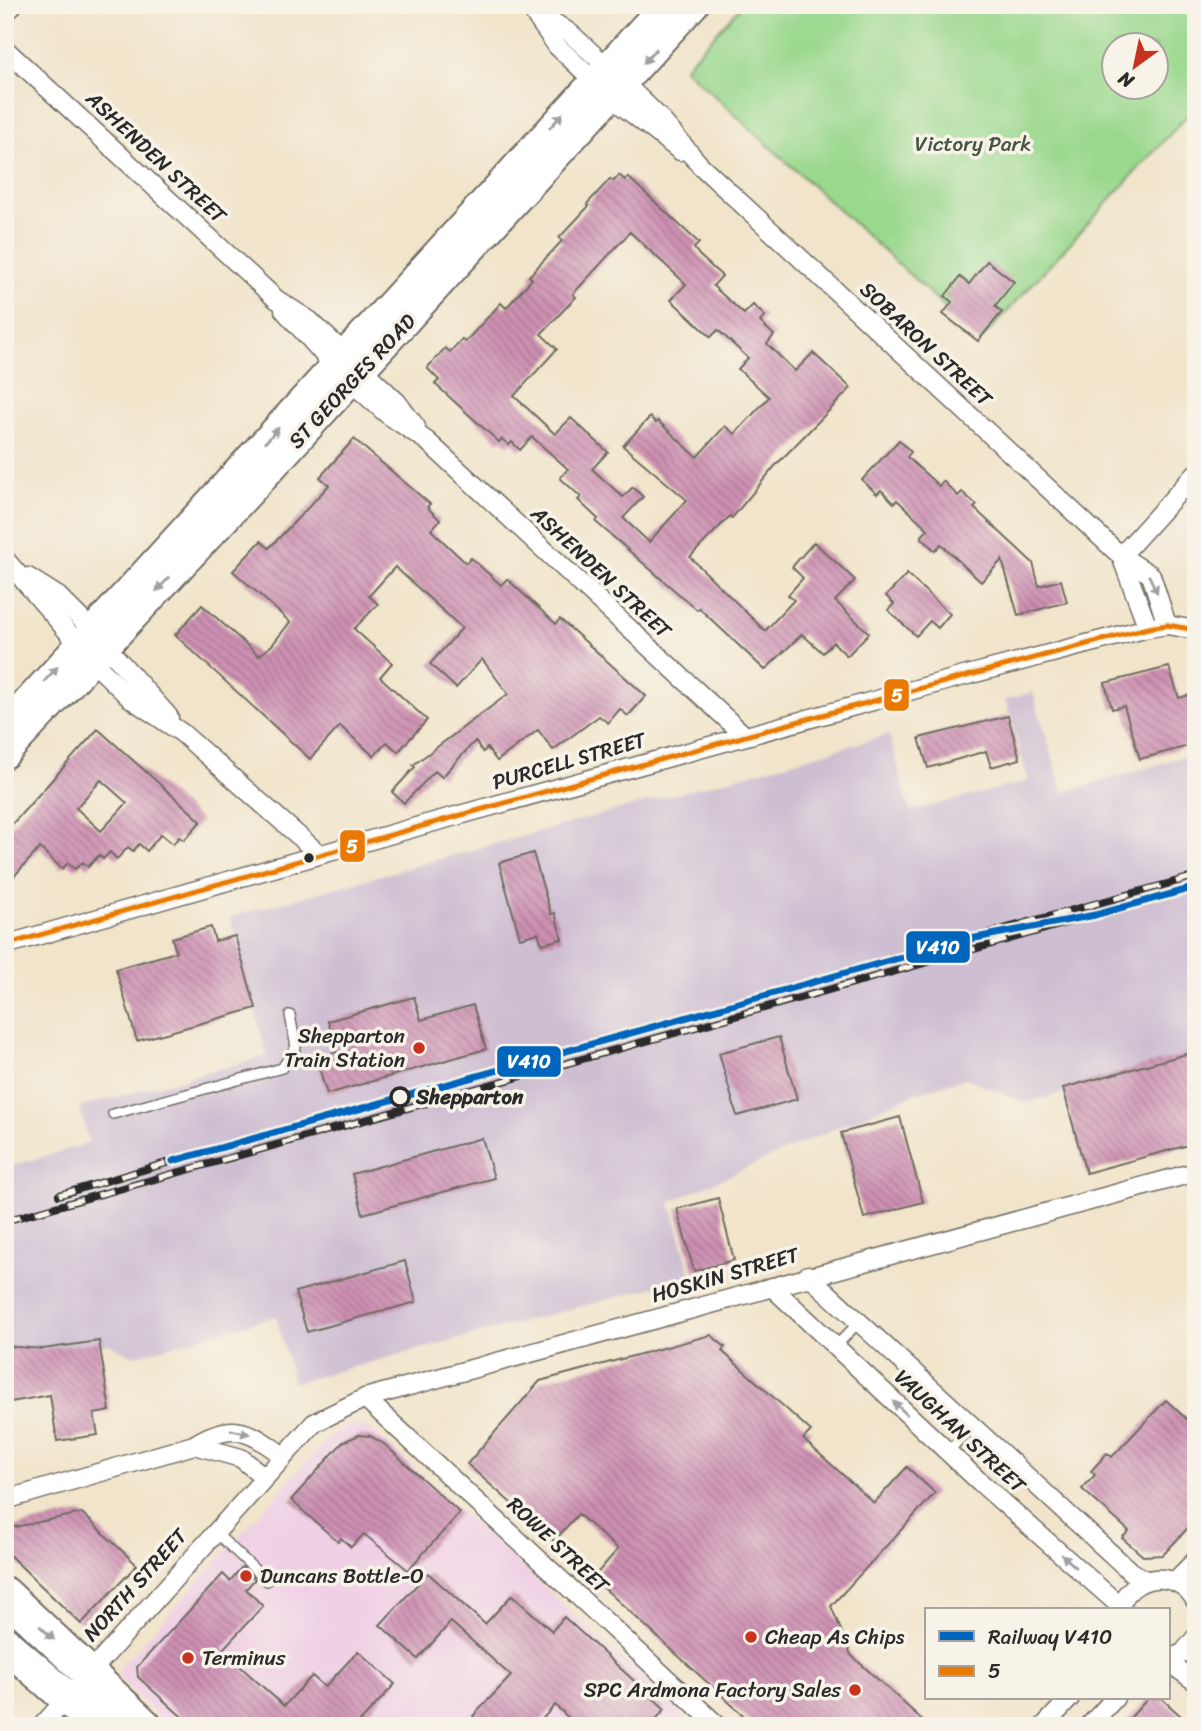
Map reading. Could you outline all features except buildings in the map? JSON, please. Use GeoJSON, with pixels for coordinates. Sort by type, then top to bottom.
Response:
{"type":"FeatureCollection","features":[{"type":"Feature","properties":{"kind":"highway"},"geometry":{"type":"LineString","coordinates":[[5,1594],[145,1726]]}},
{"type":"Feature","properties":{"kind":"highway"},"geometry":{"type":"LineString","coordinates":[[5,1644],[99,1726]]}},
{"type":"Feature","properties":{"kind":"street"},"geometry":{"type":"LineString","coordinates":[[5,14],[13,5]]}},
{"type":"Feature","properties":{"kind":"street","name":"ST GEORGES ROAD"},"geometry":{"type":"LineString","coordinates":[[609,82],[663,5]]}},
{"type":"Feature","properties":{"kind":"street","name":"ST GEORGES ROAD"},"geometry":{"type":"LineString","coordinates":[[5,724],[92,645],[177,555],[609,82],[695,5]]}},
{"type":"Feature","properties":{"kind":"street","name":"SOBARON STREET"},"geometry":{"type":"LineString","coordinates":[[527,6],[570,33],[609,82],[659,116],[700,165],[1121,556],[1151,575],[1167,625]]}},
{"type":"Feature","properties":{"kind":"street","name":"ASHENDEN STREET"},"geometry":{"type":"LineString","coordinates":[[5,49],[276,299],[309,320],[348,368],[397,402],[427,441],[746,736]]}},
{"type":"Feature","properties":{"kind":"street"},"geometry":{"type":"LineString","coordinates":[[1121,556],[1196,473]]}},
{"type":"Feature","properties":{"kind":"street","name":"SOBARON STREET"},"geometry":{"type":"LineString","coordinates":[[1121,556],[1148,628]]}},
{"type":"Feature","properties":{"kind":"street"},"geometry":{"type":"LineString","coordinates":[[11,564],[58,596],[92,645],[182,733],[319,855]]}},
{"type":"Feature","properties":{"kind":"street","name":"PURCELL STREET"},"geometry":{"type":"LineString","coordinates":[[5,945],[746,736],[1148,628],[1167,625],[1196,630]]}},
{"type":"Feature","properties":{"kind":"street","name":"ST GEORGES ROAD"},"geometry":{"type":"LineString","coordinates":[[5,755],[92,645]]}},
{"type":"Feature","properties":{"kind":"street","name":"HOSKIN STREET"},"geometry":{"type":"LineString","coordinates":[[263,1476],[314,1423],[365,1398],[808,1275],[1196,1172]]}},
{"type":"Feature","properties":{"kind":"street","name":"VAUGHAN STREET"},"geometry":{"type":"LineString","coordinates":[[808,1275],[1131,1572],[1146,1580]]}},
{"type":"Feature","properties":{"kind":"street","name":"VAUGHAN STREET"},"geometry":{"type":"LineString","coordinates":[[772,1287],[1119,1608]]}},
{"type":"Feature","properties":{"kind":"street","name":"ROWE STREET"},"geometry":{"type":"LineString","coordinates":[[365,1398],[718,1726]]}},
{"type":"Feature","properties":{"kind":"street"},"geometry":{"type":"LineString","coordinates":[[5,1500],[194,1446],[211,1434],[229,1429],[246,1432],[283,1456]]}},
{"type":"Feature","properties":{"kind":"street"},"geometry":{"type":"LineString","coordinates":[[194,1446],[241,1458],[263,1476]]}},
{"type":"Feature","properties":{"kind":"street","name":"NORTH STREET"},"geometry":{"type":"LineString","coordinates":[[42,1726],[263,1476]]}},
{"type":"Feature","properties":{"kind":"street"},"geometry":{"type":"LineString","coordinates":[[1175,1581],[1196,1560]]}},
{"type":"Feature","properties":{"kind":"street"},"geometry":{"type":"LineString","coordinates":[[1119,1608],[1126,1595],[1146,1580],[1156,1578],[1175,1581],[1185,1588],[1196,1602]]}},
{"type":"Feature","properties":{"kind":"street"},"geometry":{"type":"LineString","coordinates":[[1170,1659],[1183,1653],[1196,1637]]}},
{"type":"Feature","properties":{"kind":"street"},"geometry":{"type":"LineString","coordinates":[[1170,1662],[1196,1682]]}},
{"type":"Feature","properties":{"kind":"street"},"geometry":{"type":"LineString","coordinates":[[1044,1726],[1068,1700]]}},
{"type":"Feature","properties":{"kind":"street"},"geometry":{"type":"LineString","coordinates":[[1089,1726],[1113,1700]]}},
{"type":"Feature","properties":{"kind":"lane"},"geometry":{"type":"LineString","coordinates":[[113,1114],[282,1068],[296,1047],[290,1015]]}},
{"type":"Feature","properties":{"kind":"lane"},"geometry":{"type":"LineString","coordinates":[[835,1347],[859,1322]]}},
{"type":"Feature","properties":{"kind":"lane"},"geometry":{"type":"LineString","coordinates":[[948,1452],[972,1426]]}},
{"type":"Feature","properties":{"kind":"lane"},"geometry":{"type":"LineString","coordinates":[[214,1531],[267,1581]]}},
{"type":"Feature","properties":{"kind":"shaded area"},"geometry":{"type":"Polygon","coordinates":[[[1033,692],[1063,793],[1196,753],[1196,1055],[1026,1103],[966,1078],[913,1094],[670,1202],[692,1277],[293,1383],[276,1316],[135,1356],[108,1344],[41,1357],[5,1354],[5,1168],[89,1143],[80,1107],[267,1056],[230,917],[889,735],[910,811],[1029,781],[1005,700],[1033,692]]]}},
{"type":"Feature","properties":{"kind":"shaded area"},"geometry":{"type":"Polygon","coordinates":[[[351,1424],[370,1428],[695,1726],[168,1726],[118,1678],[119,1669],[330,1436],[351,1424]]]}},
{"type":"Feature","properties":{"kind":"green space","name":"Victory Park"},"geometry":{"type":"Polygon","coordinates":[[[742,5],[1196,5],[1196,106],[981,340],[684,68],[742,5]]]}},
{"type":"Feature","properties":{"kind":"railway"},"geometry":{"type":"LineString","coordinates":[[960,941],[1196,876]]}},
{"type":"Feature","properties":{"kind":"railway"},"geometry":{"type":"LineString","coordinates":[[5,1221],[1095,915]]}},
{"type":"Feature","properties":{"kind":"railway"},"geometry":{"type":"LineString","coordinates":[[59,1195],[173,1161]]}},
{"type":"Feature","properties":{"kind":"rail line","name":"V410"},"geometry":{"type":"LineString","coordinates":[[173,1161],[960,941],[1095,915],[1196,887]]}},
{"type":"Feature","properties":{"kind":"transit line","name":"5"},"geometry":{"type":"LineString","coordinates":[[5,945],[575,783],[1148,628],[1167,625],[1196,630]]}},
{"type":"Feature","properties":{"kind":"place","name":"Shepparton Train Station"},"geometry":{"type":"Point","coordinates":[419,1048]}},
{"type":"Feature","properties":{"kind":"place","name":"Shepparton"},"geometry":{"type":"Point","coordinates":[400,1097]}},
{"type":"Feature","properties":{"kind":"place","name":"Duncans Bottle-O"},"geometry":{"type":"Point","coordinates":[246,1576]}},
{"type":"Feature","properties":{"kind":"place","name":"Cheap As Chips"},"geometry":{"type":"Point","coordinates":[751,1637]}},
{"type":"Feature","properties":{"kind":"place","name":"Terminus"},"geometry":{"type":"Point","coordinates":[188,1658]}},
{"type":"Feature","properties":{"kind":"place","name":"SPC Ardmona Factory Sales"},"geometry":{"type":"Point","coordinates":[855,1690]}}]}
